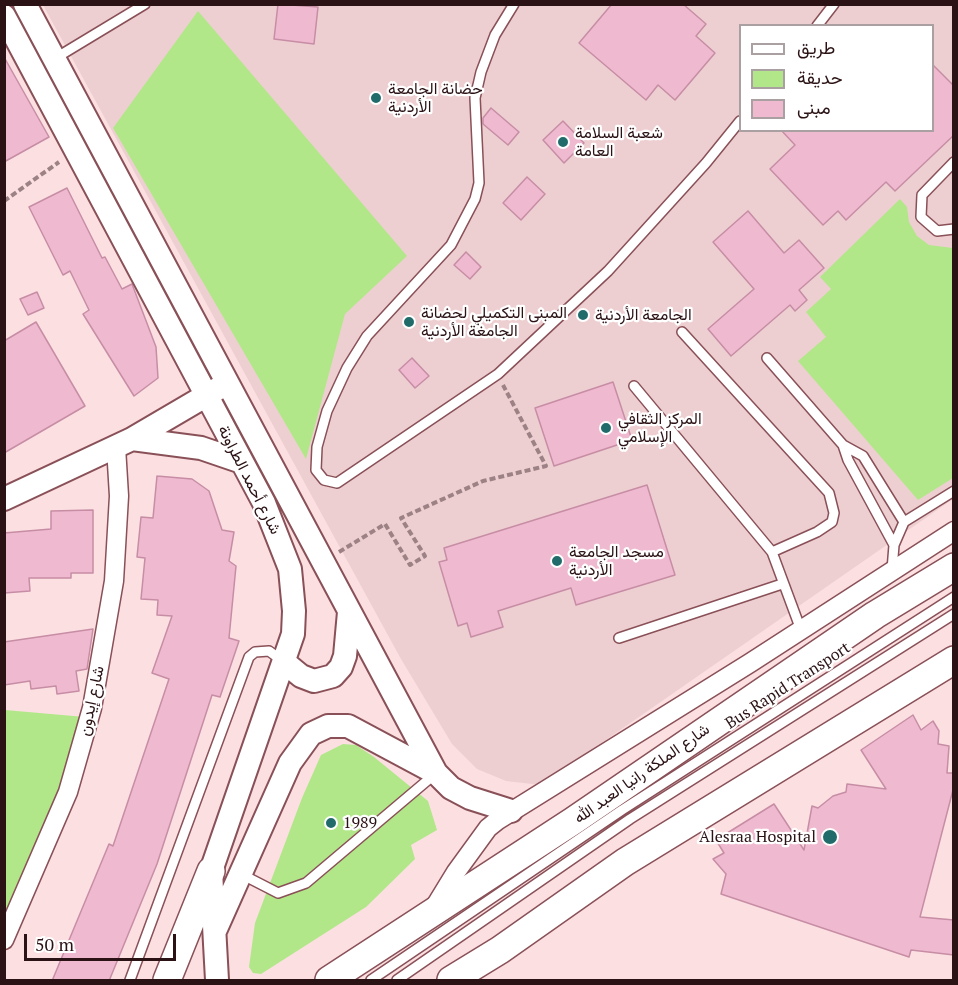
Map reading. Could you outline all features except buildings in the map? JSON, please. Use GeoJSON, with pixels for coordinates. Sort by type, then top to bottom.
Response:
{"type":"FeatureCollection","features":[{"type":"Feature","properties":{"kind":"main road","name":"شارع الملكة رانيا العبد الله"},"geometry":{"type":"LineString","coordinates":[[329,981],[573,822],[874,615],[954,567]]}},
{"type":"Feature","properties":{"kind":"main road"},"geometry":{"type":"LineString","coordinates":[[451,981],[500,950],[625,862],[954,660]]}},
{"type":"Feature","properties":{"kind":"main road"},"geometry":{"type":"LineString","coordinates":[[167,981],[211,871]]}},
{"type":"Feature","properties":{"kind":"street","name":"شارع أحمد الطراونة"},"geometry":{"type":"LineString","coordinates":[[25,4],[436,773],[451,788],[470,798],[511,811]]}},
{"type":"Feature","properties":{"kind":"street","name":"شارع أحمد الطراونة"},"geometry":{"type":"LineString","coordinates":[[4,16],[264,503],[290,569],[294,611],[293,634],[211,871],[217,981]]}},
{"type":"Feature","properties":{"kind":"street"},"geometry":{"type":"LineString","coordinates":[[4,499],[124,443],[228,383]]}},
{"type":"Feature","properties":{"kind":"street"},"geometry":{"type":"LineString","coordinates":[[124,443],[201,448],[242,462]]}},
{"type":"Feature","properties":{"kind":"street","name":"شارع إيدون"},"geometry":{"type":"LineString","coordinates":[[4,940],[68,792],[92,708],[114,580],[124,443]]}},
{"type":"Feature","properties":{"kind":"street"},"geometry":{"type":"LineString","coordinates":[[429,916],[456,872],[488,828],[511,811],[801,630],[954,531]]}},
{"type":"Feature","properties":{"kind":"street"},"geometry":{"type":"LineString","coordinates":[[284,662],[301,676],[314,681],[333,676],[341,667],[345,656],[349,612]]}},
{"type":"Feature","properties":{"kind":"street"},"geometry":{"type":"LineString","coordinates":[[213,936],[290,762],[311,734],[328,726],[348,726],[436,773]]}},
{"type":"Feature","properties":{"kind":"lane"},"geometry":{"type":"LineString","coordinates":[[54,59],[145,4]]}},
{"type":"Feature","properties":{"kind":"lane"},"geometry":{"type":"LineString","coordinates":[[513,4],[495,35],[481,72],[475,98],[479,183],[475,199],[451,245],[367,336],[347,368],[327,411],[316,459],[319,476],[329,482],[337,483],[498,374],[608,271],[739,123]]}},
{"type":"Feature","properties":{"kind":"lane"},"geometry":{"type":"LineString","coordinates":[[819,24],[834,4]]}},
{"type":"Feature","properties":{"kind":"lane"},"geometry":{"type":"LineString","coordinates":[[954,162],[922,195],[921,217],[937,231],[954,229]]}},
{"type":"Feature","properties":{"kind":"lane"},"geometry":{"type":"LineString","coordinates":[[682,332],[829,493],[834,513],[832,522],[817,532],[772,552]]}},
{"type":"Feature","properties":{"kind":"lane"},"geometry":{"type":"LineString","coordinates":[[767,358],[843,445],[863,456],[904,522]]}},
{"type":"Feature","properties":{"kind":"lane"},"geometry":{"type":"LineString","coordinates":[[634,386],[772,552],[801,630]]}},
{"type":"Feature","properties":{"kind":"lane"},"geometry":{"type":"LineString","coordinates":[[843,445],[848,460],[894,546]]}},
{"type":"Feature","properties":{"kind":"lane"},"geometry":{"type":"LineString","coordinates":[[892,570],[894,546],[904,522],[954,491]]}},
{"type":"Feature","properties":{"kind":"lane"},"geometry":{"type":"LineString","coordinates":[[619,638],[782,584]]}},
{"type":"Feature","properties":{"kind":"lane","name":"Bus Rapid Transport"},"geometry":{"type":"LineString","coordinates":[[371,981],[603,823],[954,597]]}},
{"type":"Feature","properties":{"kind":"lane","name":"Bus Rapid Transport"},"geometry":{"type":"LineString","coordinates":[[397,981],[630,819],[954,614]]}},
{"type":"Feature","properties":{"kind":"lane"},"geometry":{"type":"LineString","coordinates":[[130,981],[249,657],[255,652],[269,651],[284,662]]}},
{"type":"Feature","properties":{"kind":"lane"},"geometry":{"type":"LineString","coordinates":[[241,874],[278,893],[306,883],[436,773]]}},
{"type":"Feature","properties":{"kind":"path"},"geometry":{"type":"LineString","coordinates":[[4,201],[76,149]]}},
{"type":"Feature","properties":{"kind":"path"},"geometry":{"type":"LineString","coordinates":[[323,561],[385,524],[410,565],[425,556],[401,518],[483,481],[546,466],[498,374]]}},
{"type":"Feature","properties":{"kind":"shaded area","name":"الجامعة الأردنية"},"geometry":{"type":"Polygon","coordinates":[[[43,5],[953,5],[953,499],[541,785],[506,781],[477,769],[452,744],[401,659],[43,5]]]}},
{"type":"Feature","properties":{"kind":"green space"},"geometry":{"type":"Polygon","coordinates":[[[198,11],[407,256],[345,314],[306,459],[113,128],[198,11]]]}},
{"type":"Feature","properties":{"kind":"green space"},"geometry":{"type":"Polygon","coordinates":[[[900,199],[907,207],[909,222],[917,236],[929,245],[953,248],[953,478],[918,500],[798,361],[826,337],[806,312],[831,289],[820,277],[900,199]]]}},
{"type":"Feature","properties":{"kind":"green space"},"geometry":{"type":"Polygon","coordinates":[[[5,710],[85,717],[67,786],[5,924],[5,710]]]}},
{"type":"Feature","properties":{"kind":"green space"},"geometry":{"type":"Polygon","coordinates":[[[343,744],[356,745],[374,757],[428,801],[437,830],[411,845],[415,859],[366,907],[261,974],[253,973],[249,967],[255,923],[302,798],[321,755],[343,744]]]}},
{"type":"Feature","properties":{"kind":"place","name":"حضانة الجامعة الأردنية"},"geometry":{"type":"Point","coordinates":[376,98]}},
{"type":"Feature","properties":{"kind":"place","name":"شعبة السلامة العامة"},"geometry":{"type":"Point","coordinates":[563,142]}},
{"type":"Feature","properties":{"kind":"place","name":"الجامعة الأردنية"},"geometry":{"type":"Point","coordinates":[583,315]}},
{"type":"Feature","properties":{"kind":"place","name":"المبنى التكميلي لحضانة الجامغة الأردنية"},"geometry":{"type":"Point","coordinates":[409,322]}},
{"type":"Feature","properties":{"kind":"place","name":"المركز الثقافي الإسلامي"},"geometry":{"type":"Point","coordinates":[606,428]}},
{"type":"Feature","properties":{"kind":"place","name":"مسجد الجامعة الأردنية"},"geometry":{"type":"Point","coordinates":[557,561]}},
{"type":"Feature","properties":{"kind":"place","name":"1989"},"geometry":{"type":"Point","coordinates":[331,823]}},
{"type":"Feature","properties":{"kind":"place","name":"Alesraa Hospital"},"geometry":{"type":"Point","coordinates":[830,837]}}]}
